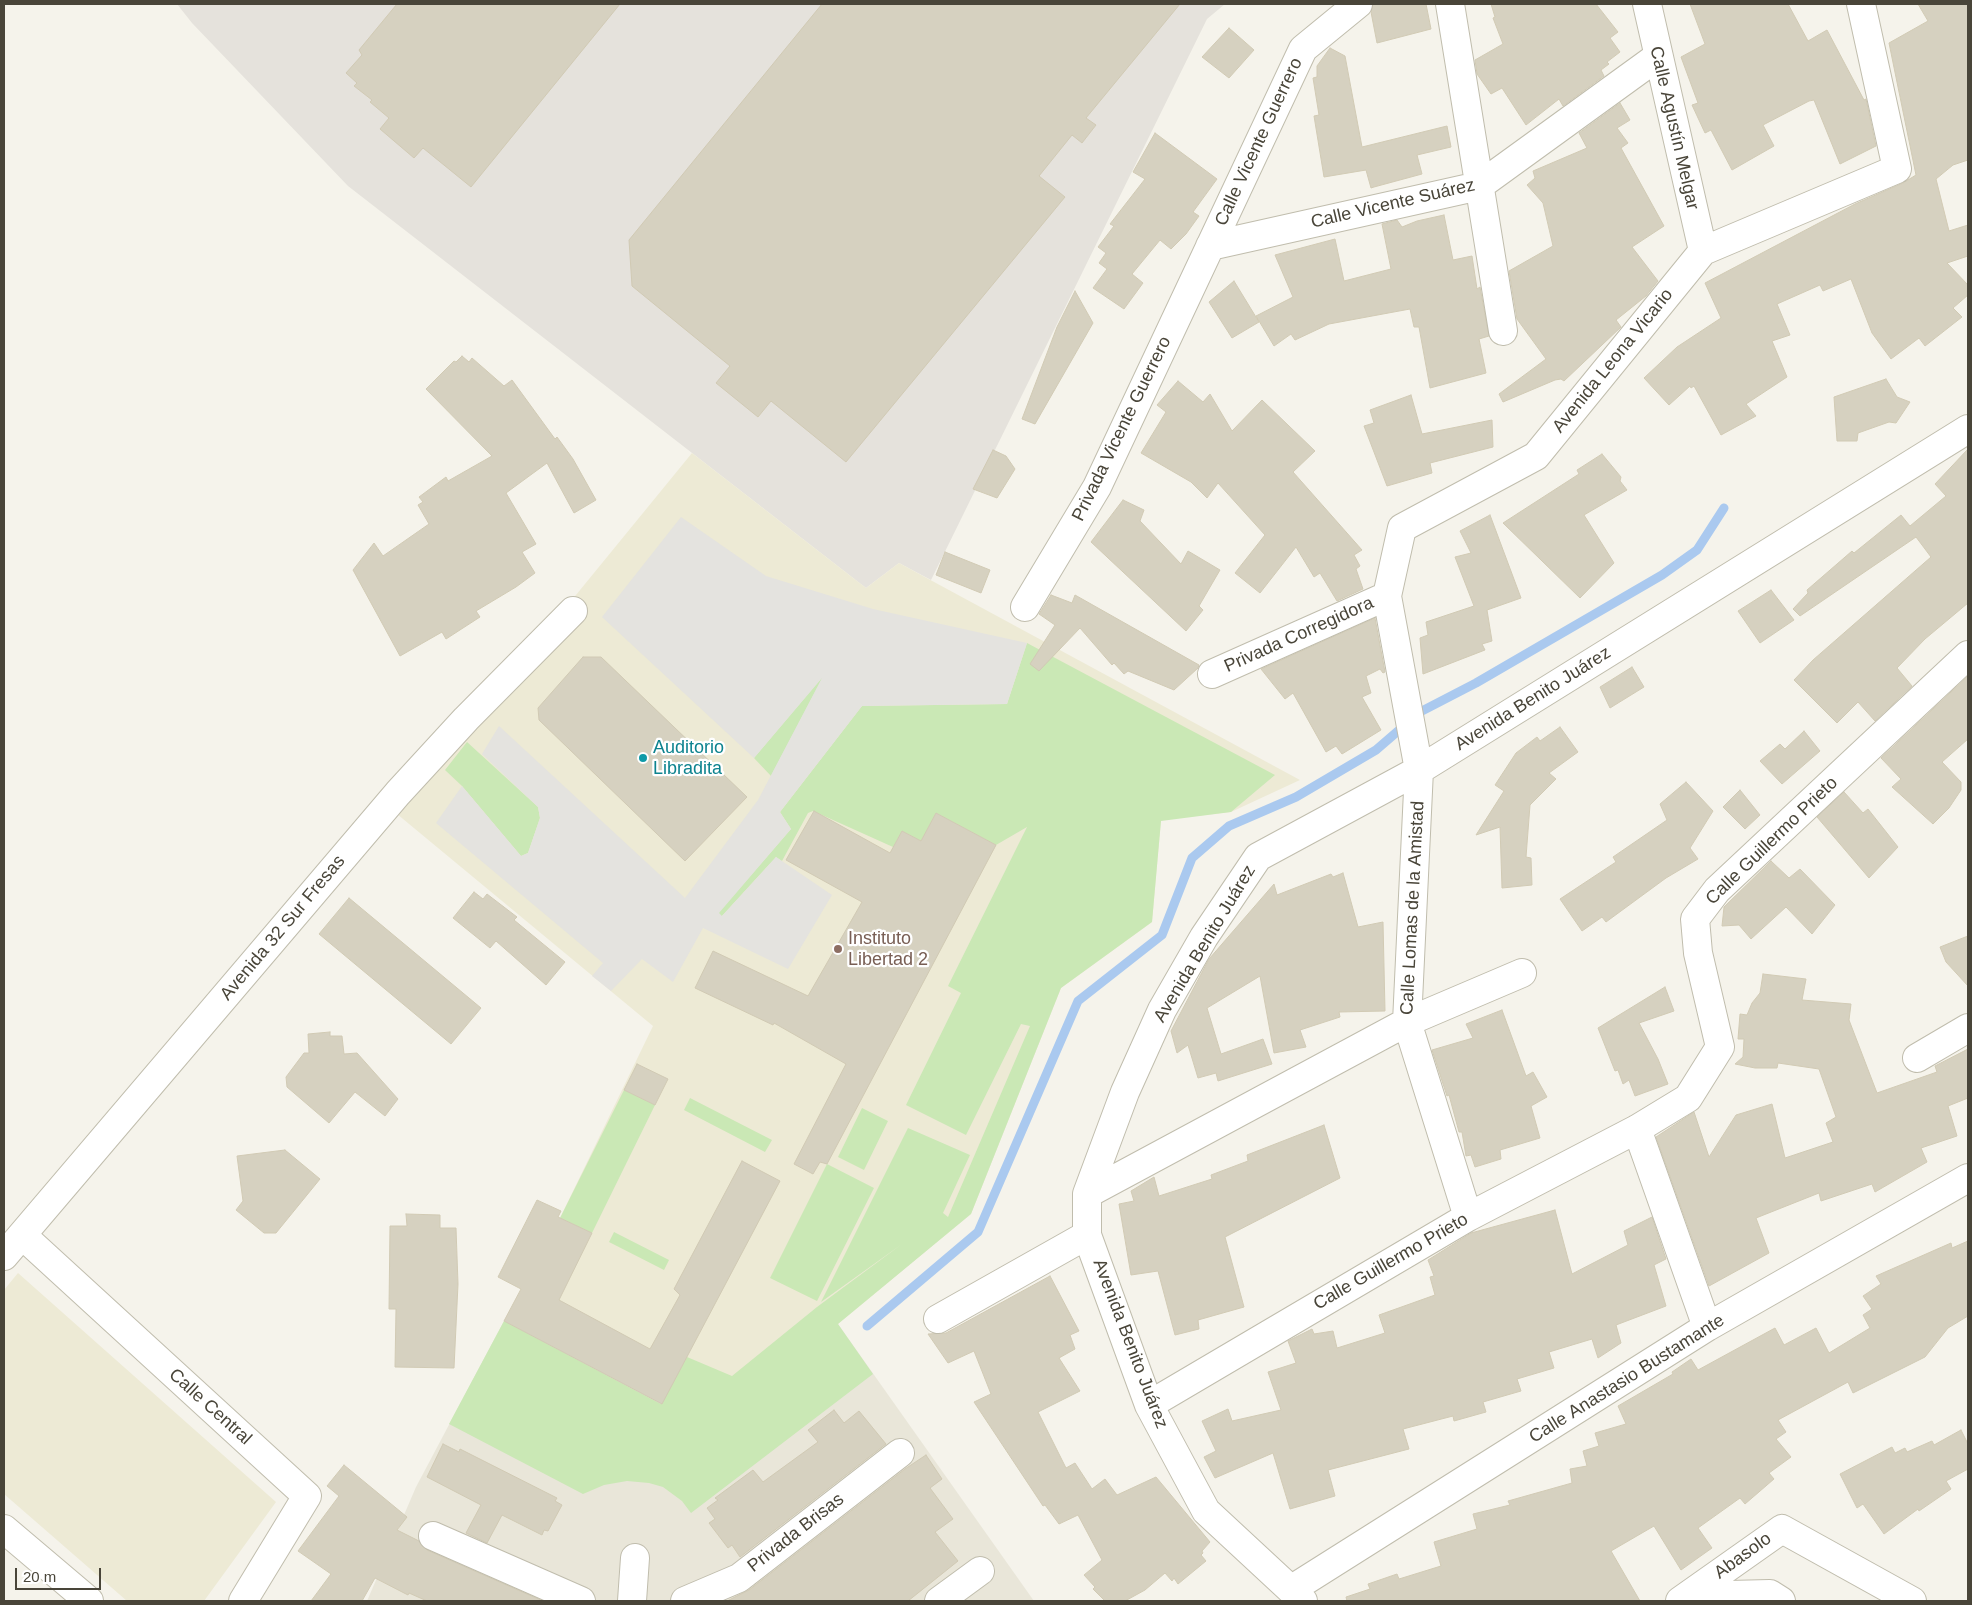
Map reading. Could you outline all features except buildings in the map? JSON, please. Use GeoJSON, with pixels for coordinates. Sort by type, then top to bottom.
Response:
{"type":"FeatureCollection","features":[{"type":"Feature","properties":{"kind":"street","name":"Calle Vicente Guerrero"},"geometry":{"type":"LineString","coordinates":[[1210,246],[1303,48],[1358,4]]}},
{"type":"Feature","properties":{"kind":"street"},"geometry":{"type":"LineString","coordinates":[[1450,4],[1503,332]]}},
{"type":"Feature","properties":{"kind":"street","name":"Calle Agustín Melgar"},"geometry":{"type":"LineString","coordinates":[[1647,4],[1657,57],[1704,251]]}},
{"type":"Feature","properties":{"kind":"street","name":"Avenida Leona Vicario"},"geometry":{"type":"LineString","coordinates":[[1419,770],[1387,596],[1402,528],[1536,456],[1704,251],[1897,169],[1861,4]]}},
{"type":"Feature","properties":{"kind":"street","name":"Calle Vicente Suárez"},"geometry":{"type":"LineString","coordinates":[[1210,246],[1479,186],[1657,57]]}},
{"type":"Feature","properties":{"kind":"street","name":"Privada Vicente Guerrero"},"geometry":{"type":"LineString","coordinates":[[1025,607],[1097,487],[1210,246]]}},
{"type":"Feature","properties":{"kind":"street","name":"Avenida Benito Juárez"},"geometry":{"type":"LineString","coordinates":[[1297,1595],[1206,1511],[1149,1405],[1087,1235],[1087,1194],[1125,1092],[1162,1010],[1204,937],[1258,857],[1419,770],[1968,429]]}},
{"type":"Feature","properties":{"kind":"street","name":"Privada Corregidora"},"geometry":{"type":"LineString","coordinates":[[1212,674],[1387,596]]}},
{"type":"Feature","properties":{"kind":"street","name":"Avenida 32 Sur Fresas"},"geometry":{"type":"LineString","coordinates":[[4,1256],[398,793],[466,718],[574,611]]}},
{"type":"Feature","properties":{"kind":"street","name":"Calle Guillermo Prieto"},"geometry":{"type":"LineString","coordinates":[[1149,1405],[1468,1216],[1637,1129],[1688,1098],[1720,1047],[1698,954],[1695,919],[1717,890],[1968,655]]}},
{"type":"Feature","properties":{"kind":"street","name":"Calle Lomas de la Amistad"},"geometry":{"type":"LineString","coordinates":[[1419,770],[1407,1022],[1468,1216]]}},
{"type":"Feature","properties":{"kind":"street"},"geometry":{"type":"LineString","coordinates":[[1087,1194],[1407,1022],[1522,973]]}},
{"type":"Feature","properties":{"kind":"street"},"geometry":{"type":"LineString","coordinates":[[1917,1058],[1968,1028]]}},
{"type":"Feature","properties":{"kind":"street"},"geometry":{"type":"LineString","coordinates":[[1637,1129],[1707,1328]]}},
{"type":"Feature","properties":{"kind":"street","name":"Calle Anastasio Bustamante"},"geometry":{"type":"LineString","coordinates":[[1297,1595],[1707,1328],[1968,1178]]}},
{"type":"Feature","properties":{"kind":"street","name":"Calle Central"},"geometry":{"type":"LineString","coordinates":[[22,1235],[307,1496],[243,1601]]}},
{"type":"Feature","properties":{"kind":"street"},"geometry":{"type":"LineString","coordinates":[[938,1319],[1087,1235]]}},
{"type":"Feature","properties":{"kind":"street","name":"Privada Brisas"},"geometry":{"type":"LineString","coordinates":[[685,1601],[739,1578],[900,1453]]}},
{"type":"Feature","properties":{"kind":"street"},"geometry":{"type":"LineString","coordinates":[[4,1528],[89,1601]]}},
{"type":"Feature","properties":{"kind":"street","name":"Abasolo"},"geometry":{"type":"LineString","coordinates":[[1684,1599],[1782,1529],[1912,1601]]}},
{"type":"Feature","properties":{"kind":"street"},"geometry":{"type":"LineString","coordinates":[[433,1536],[581,1601]]}},
{"type":"Feature","properties":{"kind":"street"},"geometry":{"type":"LineString","coordinates":[[632,1601],[635,1558]]}},
{"type":"Feature","properties":{"kind":"street"},"geometry":{"type":"LineString","coordinates":[[939,1601],[980,1571]]}},
{"type":"Feature","properties":{"kind":"street"},"geometry":{"type":"LineString","coordinates":[[1684,1599],[1770,1594],[1781,1601]]}},
{"type":"Feature","properties":{"kind":"shaded area"},"geometry":{"type":"Polygon","coordinates":[[[177,4],[1225,4],[1207,19],[931,580],[899,563],[866,588],[348,186],[192,23],[177,4]]]}},
{"type":"Feature","properties":{"kind":"shaded area","name":"Instituto Libertad 2"},"geometry":{"type":"Polygon","coordinates":[[[692,453],[866,588],[899,563],[1300,780],[1231,812],[1161,820],[1152,922],[1061,988],[971,1214],[718,1423],[662,1404],[504,1321],[560,1218],[653,1026],[397,814],[692,453]]]}},
{"type":"Feature","properties":{"kind":"shaded area"},"geometry":{"type":"Polygon","coordinates":[[[681,517],[766,576],[873,609],[1027,643],[1007,704],[862,706],[780,812],[791,829],[719,913],[722,916],[776,857],[832,895],[788,969],[703,928],[673,982],[642,959],[611,991],[592,976],[603,963],[436,823],[462,786],[521,856],[528,853],[540,818],[538,807],[482,754],[499,726],[685,898],[758,800],[822,678],[754,758],[602,617],[681,517]]]}},
{"type":"Feature","properties":{"kind":"shaded area"},"geometry":{"type":"Polygon","coordinates":[[[18,1273],[276,1502],[204,1601],[127,1601],[4,1494],[4,1290],[18,1273]]]}},
{"type":"Feature","properties":{"kind":"shaded area"},"geometry":{"type":"Polygon","coordinates":[[[504,1321],[838,1324],[1034,1601],[367,1601],[416,1487],[504,1321]]]}},
{"type":"Feature","properties":{"kind":"green space"},"geometry":{"type":"Polygon","coordinates":[[[1027,643],[1275,775],[1231,812],[1161,821],[1152,922],[1061,988],[971,1214],[838,1324],[873,1374],[691,1513],[682,1501],[663,1487],[649,1483],[627,1481],[604,1485],[583,1494],[449,1424],[504,1321],[661,1404],[687,1357],[732,1376],[817,1307],[902,1244],[821,1302],[908,1128],[970,1155],[943,1213],[948,1217],[1030,1026],[1021,1024],[966,1135],[906,1105],[961,993],[948,986],[1027,827],[996,845],[936,813],[921,841],[902,831],[893,847],[813,811],[808,813],[782,861],[776,857],[721,917],[718,913],[791,829],[780,812],[862,706],[1007,704],[1027,643]]]}},
{"type":"Feature","properties":{"kind":"green space"},"geometry":{"type":"Polygon","coordinates":[[[824,675],[771,776],[754,758],[824,675]]]}},
{"type":"Feature","properties":{"kind":"green space"},"geometry":{"type":"Polygon","coordinates":[[[467,742],[538,807],[540,818],[528,853],[521,856],[462,786],[445,770],[467,742]]]}},
{"type":"Feature","properties":{"kind":"green space"},"geometry":{"type":"Polygon","coordinates":[[[624,1090],[655,1105],[592,1233],[560,1218],[624,1090]]]}},
{"type":"Feature","properties":{"kind":"green space"},"geometry":{"type":"Polygon","coordinates":[[[690,1098],[772,1140],[765,1152],[684,1110],[690,1098]]]}},
{"type":"Feature","properties":{"kind":"green space"},"geometry":{"type":"Polygon","coordinates":[[[862,1108],[888,1121],[864,1170],[838,1157],[862,1108]]]}},
{"type":"Feature","properties":{"kind":"green space"},"geometry":{"type":"Polygon","coordinates":[[[827,1164],[874,1188],[817,1301],[770,1278],[827,1164]]]}},
{"type":"Feature","properties":{"kind":"green space"},"geometry":{"type":"Polygon","coordinates":[[[614,1232],[669,1260],[664,1270],[609,1242],[614,1232]]]}},
{"type":"Feature","properties":{"kind":"waterway"},"geometry":{"type":"LineString","coordinates":[[867,1326],[978,1232],[1078,1001],[1162,935],[1192,858],[1229,826],[1296,797],[1376,750],[1420,712],[1476,683],[1662,575],[1697,550],[1724,508]]}},
{"type":"Feature","properties":{"kind":"place","name":"Auditorio Libradita"},"geometry":{"type":"Point","coordinates":[643,758]}},
{"type":"Feature","properties":{"kind":"place","name":"Instituto Libertad 2"},"geometry":{"type":"Point","coordinates":[838,949]}}]}
